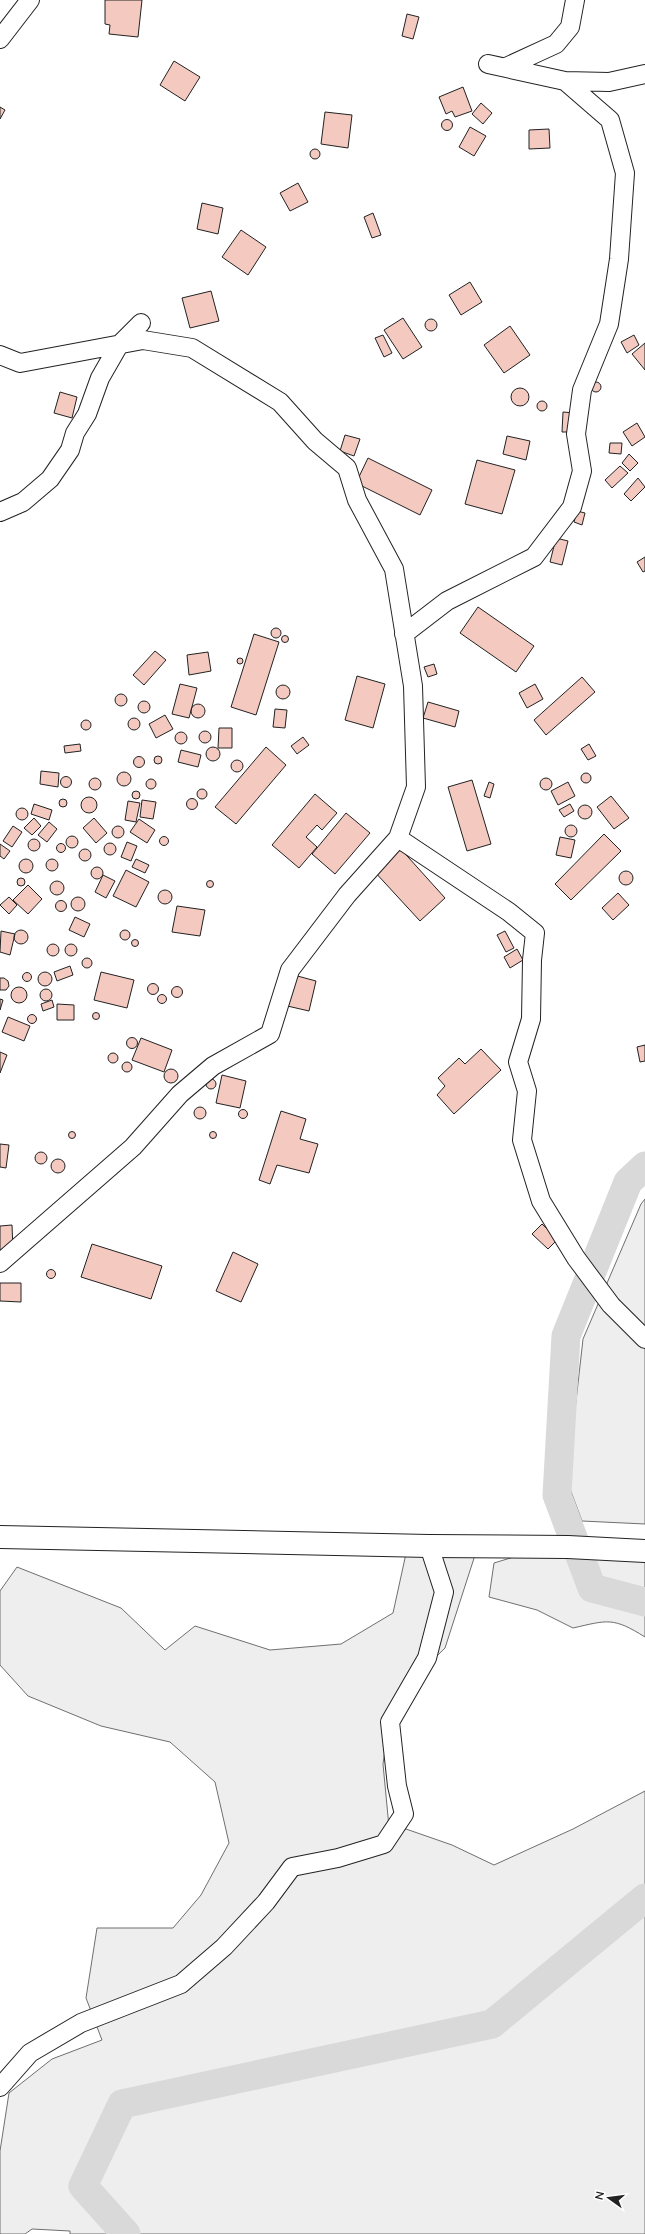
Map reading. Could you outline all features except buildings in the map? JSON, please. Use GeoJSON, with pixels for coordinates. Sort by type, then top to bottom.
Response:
{"type":"FeatureCollection","features":[{"type":"Feature","properties":{"kind":"highway"},"geometry":{"type":"LineString","coordinates":[[0,1537],[429,1546],[568,1547],[611,1551],[645,1551]]}},
{"type":"Feature","properties":{"kind":"street"},"geometry":{"type":"LineString","coordinates":[[0,39],[30,0]]}},
{"type":"Feature","properties":{"kind":"street"},"geometry":{"type":"LineString","coordinates":[[506,67],[556,44],[570,27],[575,0]]}},
{"type":"Feature","properties":{"kind":"street"},"geometry":{"type":"LineString","coordinates":[[488,64],[566,81],[645,81]]}},
{"type":"Feature","properties":{"kind":"street"},"geometry":{"type":"LineString","coordinates":[[609,82],[645,74]]}},
{"type":"Feature","properties":{"kind":"street"},"geometry":{"type":"LineString","coordinates":[[404,634],[447,601],[534,557],[572,507],[582,471],[576,434],[582,390],[609,324],[619,259],[625,173],[610,120],[566,81]]}},
{"type":"Feature","properties":{"kind":"street"},"geometry":{"type":"LineString","coordinates":[[0,512],[23,502],[50,479],[70,450],[75,433],[86,414],[100,378],[119,346],[140,323]]}},
{"type":"Feature","properties":{"kind":"street"},"geometry":{"type":"LineString","coordinates":[[0,355],[20,363],[119,346],[143,340],[192,348],[280,402],[315,442],[347,468],[357,500],[394,569],[413,686],[416,786],[398,838],[347,895],[290,970],[270,1034],[213,1066],[180,1094],[133,1147],[0,1263]]}},
{"type":"Feature","properties":{"kind":"street"},"geometry":{"type":"LineString","coordinates":[[398,838],[502,908],[535,933],[532,960],[531,1019],[518,1062],[527,1091],[522,1140],[541,1201],[568,1245],[611,1305],[645,1339]]}},
{"type":"Feature","properties":{"kind":"street"},"geometry":{"type":"LineString","coordinates":[[0,2087],[30,2053],[81,2023],[181,1984],[224,1947],[266,1902],[292,1867],[338,1858],[384,1844],[404,1814],[397,1786],[390,1722],[428,1658],[444,1592],[429,1546]]}},
{"type":"Feature","properties":{"kind":"shaded area"},"geometry":{"type":"Polygon","coordinates":[[[645,1199],[645,1524],[582,1521],[567,1481],[583,1339],[641,1204],[645,1199]]]}},
{"type":"Feature","properties":{"kind":"shaded area"},"geometry":{"type":"Polygon","coordinates":[[[563,1542],[645,1547],[645,1637],[625,1626],[610,1622],[595,1623],[573,1628],[537,1610],[489,1597],[494,1563],[563,1542]]]}},
{"type":"Feature","properties":{"kind":"shaded area"},"geometry":{"type":"Polygon","coordinates":[[[407,1549],[476,1552],[445,1648],[392,1700],[383,1764],[389,1827],[378,1855],[406,1829],[452,1845],[494,1865],[573,1829],[645,1791],[645,2234],[70,2234],[70,2231],[32,2229],[25,2234],[0,2234],[0,2151],[9,2093],[52,2059],[102,2040],[86,1998],[97,1928],[173,1928],[201,1895],[229,1843],[215,1782],[170,1742],[101,1726],[28,1696],[0,1665],[0,1591],[17,1567],[121,1608],[165,1650],[195,1626],[270,1650],[341,1644],[393,1613],[407,1549]]]}},
{"type":"Feature","properties":{"kind":"waterway"},"geometry":{"type":"LineString","coordinates":[[645,1166],[628,1182],[566,1336],[557,1495],[592,1588],[645,1602]]}},
{"type":"Feature","properties":{"kind":"waterway"},"geometry":{"type":"LineString","coordinates":[[126,2234],[83,2186],[122,2104],[492,2024],[645,1898]]}}]}
